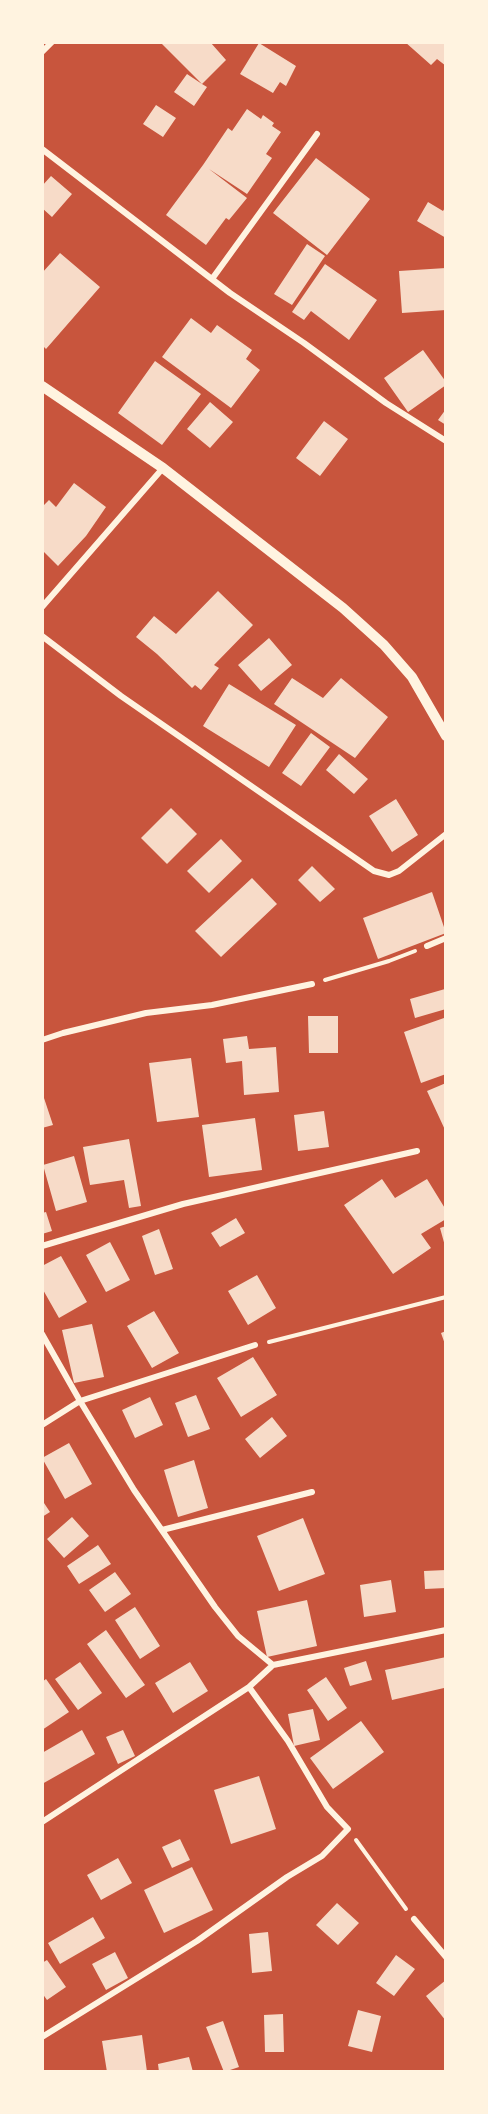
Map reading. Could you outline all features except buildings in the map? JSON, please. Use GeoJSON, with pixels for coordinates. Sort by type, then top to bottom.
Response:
{"type":"FeatureCollection","features":[{"type":"Feature","properties":{"kind":"street"},"geometry":{"type":"LineString","coordinates":[[42,52],[52,42]]}},
{"type":"Feature","properties":{"kind":"street"},"geometry":{"type":"LineString","coordinates":[[212,279],[317,134]]}},
{"type":"Feature","properties":{"kind":"street"},"geometry":{"type":"LineString","coordinates":[[42,149],[212,279],[386,403],[446,441]]}},
{"type":"Feature","properties":{"kind":"street"},"geometry":{"type":"LineString","coordinates":[[42,386],[163,468],[343,608],[384,645],[412,677],[446,736]]}},
{"type":"Feature","properties":{"kind":"street"},"geometry":{"type":"LineString","coordinates":[[42,606],[163,468]]}},
{"type":"Feature","properties":{"kind":"street"},"geometry":{"type":"LineString","coordinates":[[42,636],[121,696],[374,871],[389,875],[399,871],[446,834]]}},
{"type":"Feature","properties":{"kind":"street"},"geometry":{"type":"LineString","coordinates":[[427,946],[446,938]]}},
{"type":"Feature","properties":{"kind":"street"},"geometry":{"type":"LineString","coordinates":[[42,1040],[146,1013],[212,1005],[312,984]]}},
{"type":"Feature","properties":{"kind":"street"},"geometry":{"type":"LineString","coordinates":[[42,1246],[183,1204],[417,1151]]}},
{"type":"Feature","properties":{"kind":"street"},"geometry":{"type":"LineString","coordinates":[[42,1334],[135,1490],[215,1607],[238,1636],[273,1665]]}},
{"type":"Feature","properties":{"kind":"street"},"geometry":{"type":"LineString","coordinates":[[42,1425],[80,1401],[255,1345]]}},
{"type":"Feature","properties":{"kind":"street"},"geometry":{"type":"LineString","coordinates":[[162,1530],[312,1492]]}},
{"type":"Feature","properties":{"kind":"street"},"geometry":{"type":"LineString","coordinates":[[42,1822],[249,1687],[273,1665],[446,1629]]}},
{"type":"Feature","properties":{"kind":"street"},"geometry":{"type":"LineString","coordinates":[[42,2037],[197,1941],[287,1877],[322,1856],[348,1829],[327,1808],[288,1741],[249,1687]]}},
{"type":"Feature","properties":{"kind":"street"},"geometry":{"type":"LineString","coordinates":[[414,1919],[446,1957]]}},
{"type":"Feature","properties":{"kind":"path"},"geometry":{"type":"LineString","coordinates":[[312,984],[389,961],[427,946]]}},
{"type":"Feature","properties":{"kind":"path"},"geometry":{"type":"LineString","coordinates":[[255,1345],[446,1297]]}},
{"type":"Feature","properties":{"kind":"path"},"geometry":{"type":"LineString","coordinates":[[348,1829],[414,1919]]}}]}
